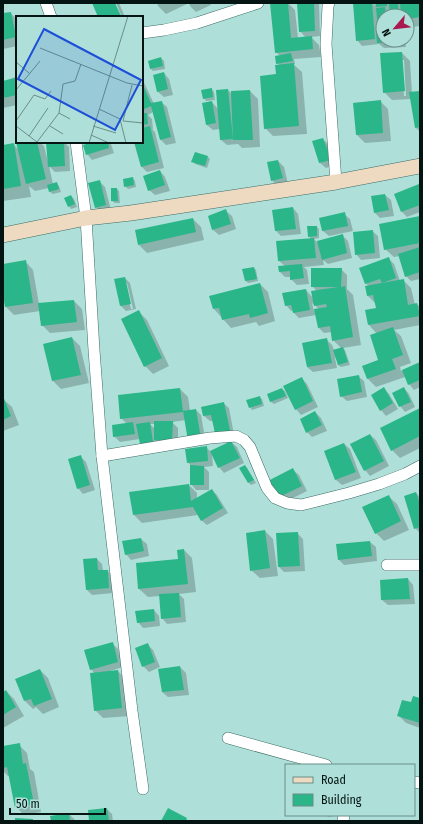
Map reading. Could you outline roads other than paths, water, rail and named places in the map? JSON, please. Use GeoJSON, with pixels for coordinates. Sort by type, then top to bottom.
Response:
{"type":"FeatureCollection","features":[{"type":"Feature","properties":{"kind":"street"},"geometry":{"type":"LineString","coordinates":[[46,3],[51,16]]}},
{"type":"Feature","properties":{"kind":"street"},"geometry":{"type":"LineString","coordinates":[[143,33],[197,23],[258,3]]}},
{"type":"Feature","properties":{"kind":"street"},"geometry":{"type":"LineString","coordinates":[[329,3],[326,44],[336,182]]}},
{"type":"Feature","properties":{"kind":"street"},"geometry":{"type":"LineString","coordinates":[[76,143],[86,218],[102,456],[132,711],[143,789]]}},
{"type":"Feature","properties":{"kind":"street"},"geometry":{"type":"LineString","coordinates":[[3,235],[86,218],[130,213],[336,182],[420,166]]}},
{"type":"Feature","properties":{"kind":"street"},"geometry":{"type":"LineString","coordinates":[[102,456],[210,438],[236,436],[244,440],[250,447],[267,488],[275,498],[288,503],[301,505],[379,484],[405,474],[420,466]]}},
{"type":"Feature","properties":{"kind":"street"},"geometry":{"type":"LineString","coordinates":[[387,565],[420,564]]}},
{"type":"Feature","properties":{"kind":"street"},"geometry":{"type":"LineString","coordinates":[[228,738],[322,764]]}}]}
